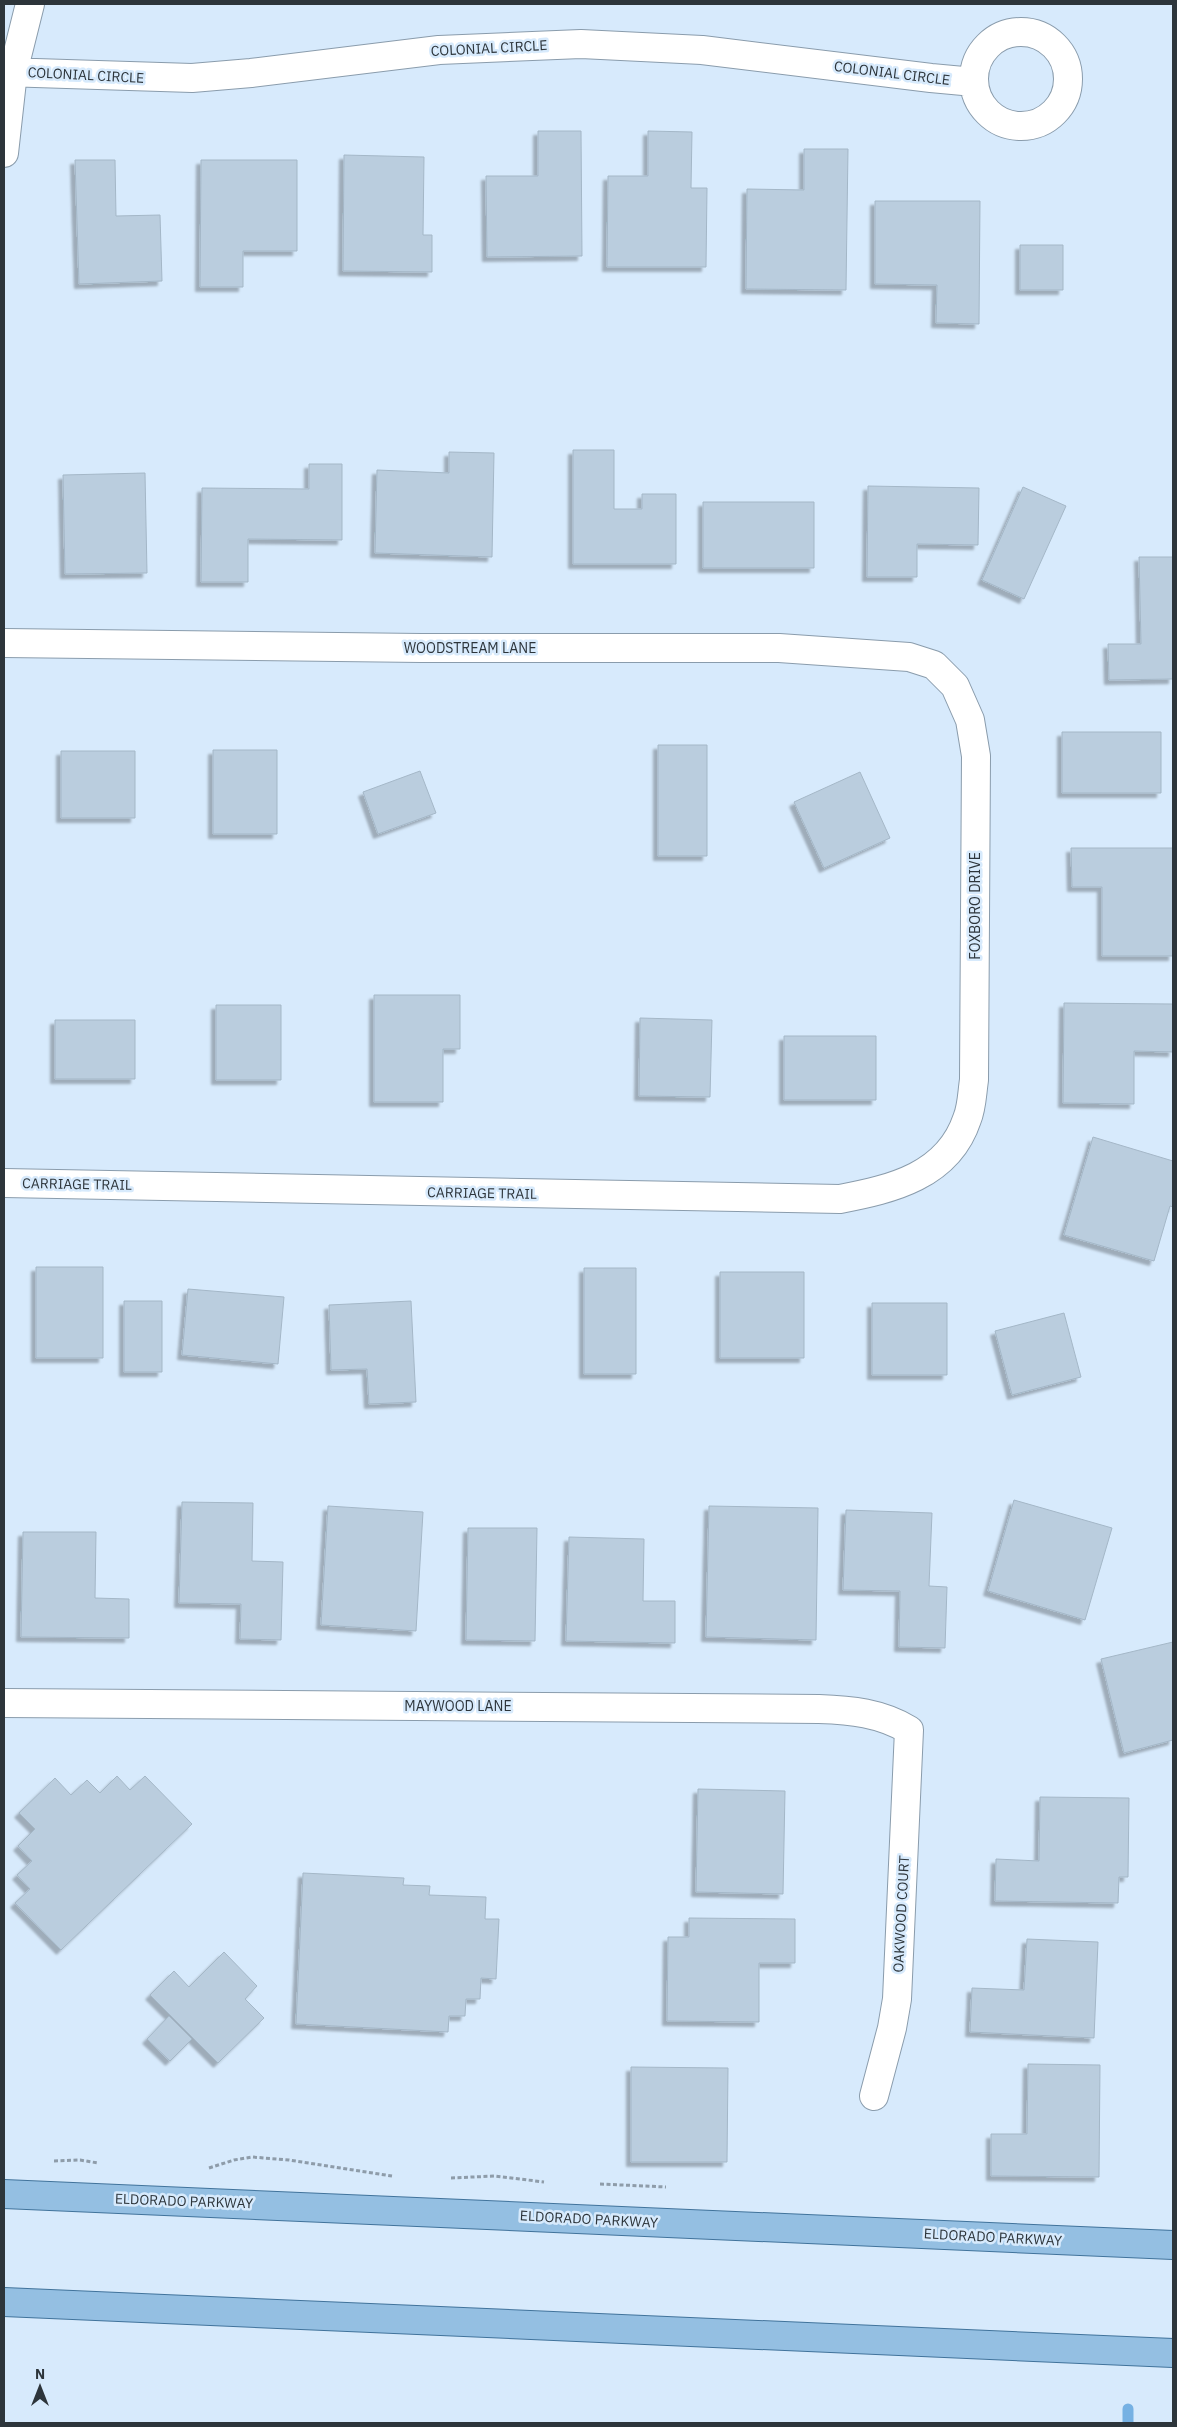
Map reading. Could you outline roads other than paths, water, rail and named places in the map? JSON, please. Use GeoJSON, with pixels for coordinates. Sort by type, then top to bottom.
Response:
{"type":"FeatureCollection","features":[{"type":"Feature","properties":{"kind":"main road","name":"ELDORADO PARKWAY"},"geometry":{"type":"LineString","coordinates":[[4,2194],[1173,2245]]}},
{"type":"Feature","properties":{"kind":"main road"},"geometry":{"type":"LineString","coordinates":[[4,2302],[1173,2353]]}},
{"type":"Feature","properties":{"kind":"street"},"geometry":{"type":"LineString","coordinates":[[4,153],[8,72],[30,4]]}},
{"type":"Feature","properties":{"kind":"street","name":"COLONIAL CIRCLE"},"geometry":{"type":"LineString","coordinates":[[8,72],[192,78],[251,73],[439,50],[581,44],[702,50],[974,82]]}},
{"type":"Feature","properties":{"kind":"street","name":"WOODSTREAM LANE"},"geometry":{"type":"LineString","coordinates":[[4,643],[421,648],[778,648],[909,657],[934,665]]}},
{"type":"Feature","properties":{"kind":"street","name":"FOXBORO DRIVE"},"geometry":{"type":"LineString","coordinates":[[934,665],[955,686],[970,720],[976,756],[974,1080],[968,1119],[948,1153]]}},
{"type":"Feature","properties":{"kind":"street","name":"CARRIAGE TRAIL"},"geometry":{"type":"LineString","coordinates":[[4,1183],[840,1199],[884,1191],[917,1177],[948,1153]]}},
{"type":"Feature","properties":{"kind":"street","name":"MAYWOOD LANE"},"geometry":{"type":"LineString","coordinates":[[4,1703],[842,1710],[882,1717],[910,1730]]}},
{"type":"Feature","properties":{"kind":"street","name":"OAKWOOD COURT"},"geometry":{"type":"LineString","coordinates":[[874,2096],[892,2028],[897,1999],[910,1730]]}},
{"type":"Feature","properties":{"kind":"waterway"},"geometry":{"type":"LineString","coordinates":[[1128,2409],[1128,2423]]}}]}
